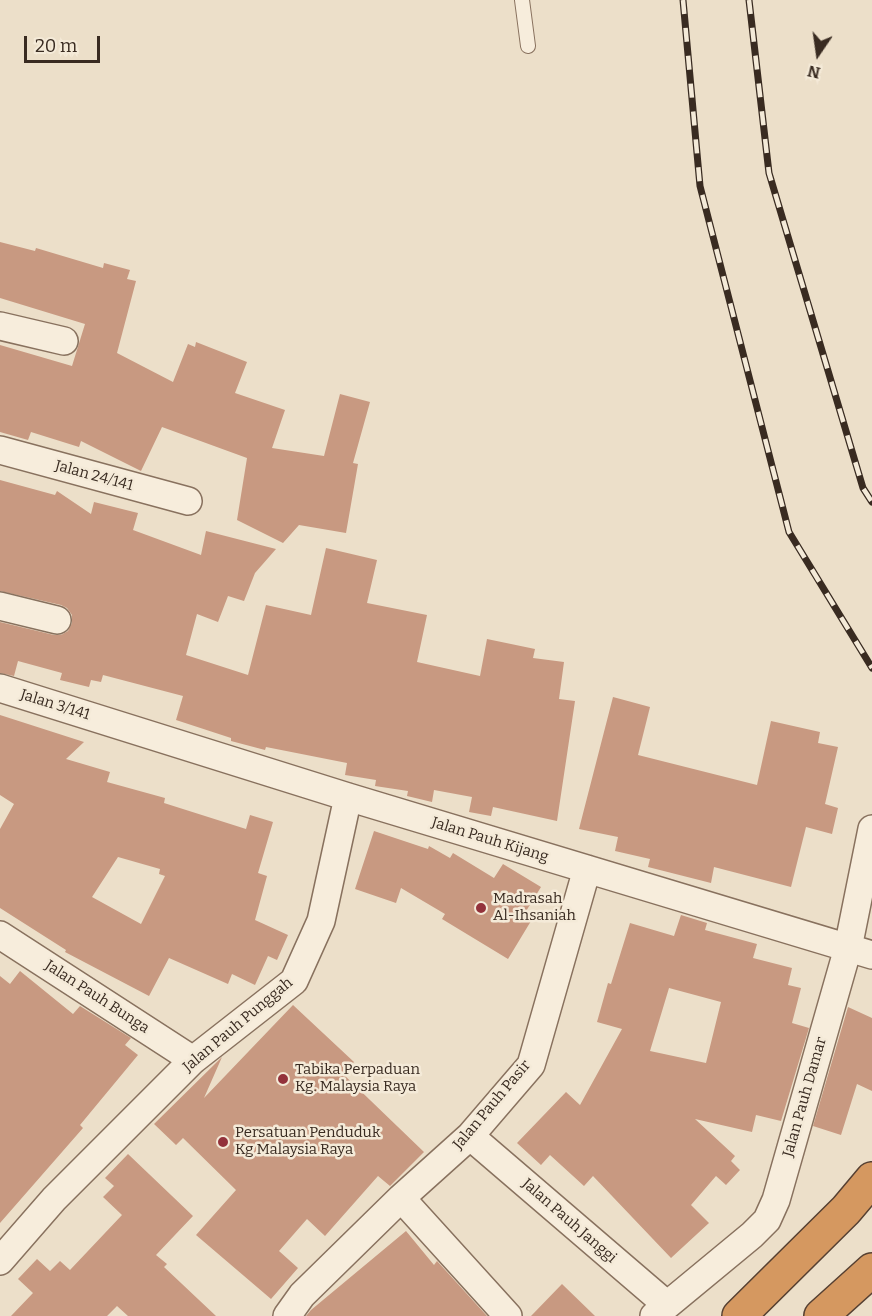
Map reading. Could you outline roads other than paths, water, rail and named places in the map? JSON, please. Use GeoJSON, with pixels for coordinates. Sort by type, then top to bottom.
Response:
{"type":"FeatureCollection","features":[{"type":"Feature","properties":{"kind":"highway"},"geometry":{"type":"LineString","coordinates":[[739,1316],[846,1210],[872,1179]]}},
{"type":"Feature","properties":{"kind":"highway"},"geometry":{"type":"LineString","coordinates":[[820,1316],[868,1281]]}},
{"type":"Feature","properties":{"kind":"street"},"geometry":{"type":"LineString","coordinates":[[0,326],[64,341]]}},
{"type":"Feature","properties":{"kind":"street","name":"Jalan 24/141"},"geometry":{"type":"LineString","coordinates":[[0,450],[188,501]]}},
{"type":"Feature","properties":{"kind":"street"},"geometry":{"type":"LineString","coordinates":[[0,606],[57,620]]}},
{"type":"Feature","properties":{"kind":"street","name":"Jalan 3/141"},"geometry":{"type":"LineString","coordinates":[[0,688],[109,722]]}},
{"type":"Feature","properties":{"kind":"street","name":"Jalan Pauh Kijang"},"geometry":{"type":"LineString","coordinates":[[109,722],[348,797],[860,951]]}},
{"type":"Feature","properties":{"kind":"street","name":"Jalan Pauh Punggah"},"geometry":{"type":"LineString","coordinates":[[0,1261],[54,1199],[193,1060],[294,981],[321,921],[348,797]]}},
{"type":"Feature","properties":{"kind":"street","name":"Jalan Pauh Damar"},"geometry":{"type":"LineString","coordinates":[[661,1311],[752,1235],[767,1220],[776,1200],[860,951],[872,829]]}},
{"type":"Feature","properties":{"kind":"street","name":"Jalan Pauh Pasir"},"geometry":{"type":"LineString","coordinates":[[287,1316],[302,1295],[401,1198],[470,1136],[531,1065],[587,869]]}},
{"type":"Feature","properties":{"kind":"street","name":"Jalan Pauh Bunga"},"geometry":{"type":"LineString","coordinates":[[0,935],[193,1060]]}},
{"type":"Feature","properties":{"kind":"street","name":"Jalan Pauh Janggi"},"geometry":{"type":"LineString","coordinates":[[470,1136],[661,1311]]}},
{"type":"Feature","properties":{"kind":"street"},"geometry":{"type":"LineString","coordinates":[[401,1198],[508,1316]]}},
{"type":"Feature","properties":{"kind":"lane"},"geometry":{"type":"LineString","coordinates":[[522,0],[528,46]]}},
{"type":"Feature","properties":{"kind":"railway"},"geometry":{"type":"LineString","coordinates":[[683,0],[700,186],[789,532],[872,668]]}},
{"type":"Feature","properties":{"kind":"railway"},"geometry":{"type":"LineString","coordinates":[[749,0],[769,173],[863,488],[872,502]]}},
{"type":"Feature","properties":{"kind":"place","name":"Madrasah Al-Ihsaniah"},"geometry":{"type":"Point","coordinates":[481,908]}},
{"type":"Feature","properties":{"kind":"place","name":"Tabika Perpaduan Kg. Malaysia Raya"},"geometry":{"type":"Point","coordinates":[283,1079]}},
{"type":"Feature","properties":{"kind":"place","name":"Persatuan Penduduk Kg Malaysia Raya"},"geometry":{"type":"Point","coordinates":[223,1142]}}]}
